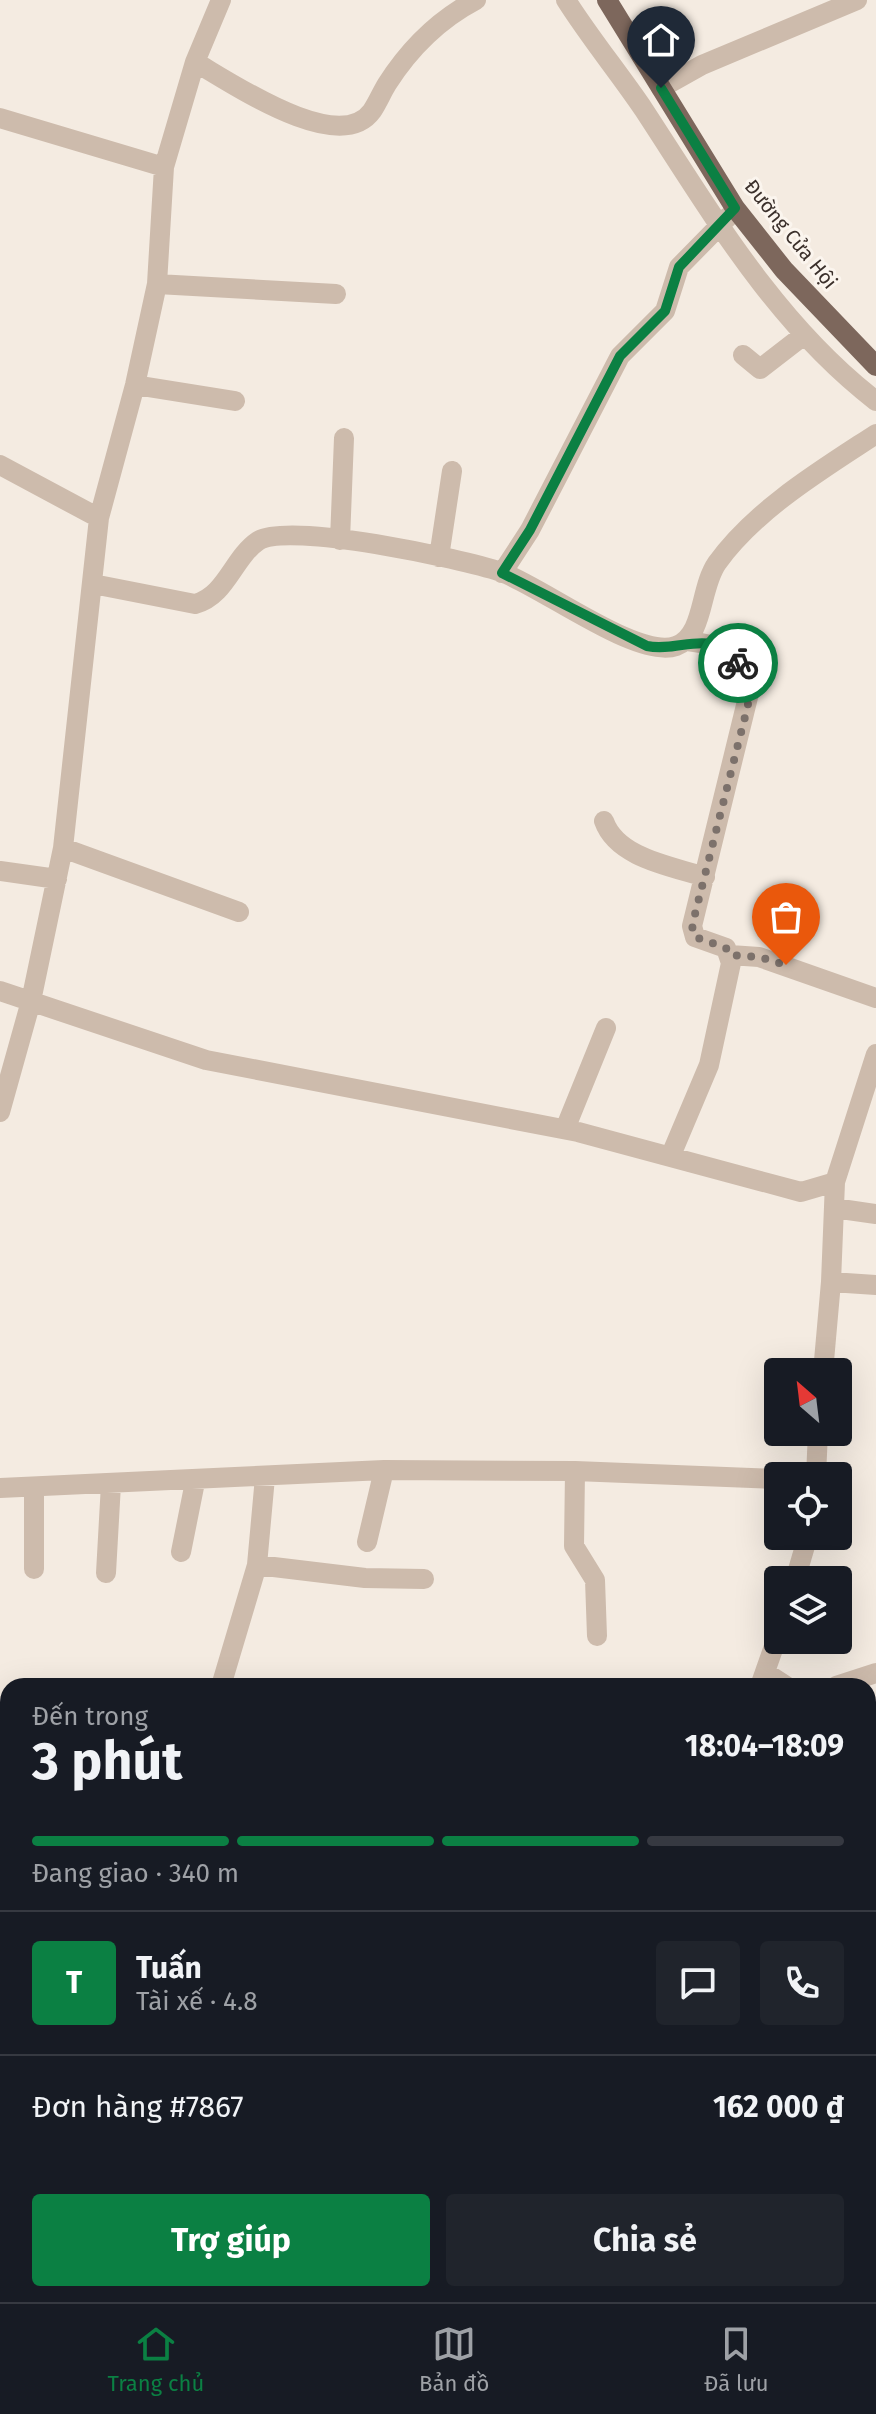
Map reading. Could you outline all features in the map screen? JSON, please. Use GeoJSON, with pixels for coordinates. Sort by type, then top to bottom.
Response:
{"type":"FeatureCollection","features":[{"type":"Feature","properties":{"kind":"main road","name":"Đường Cửa Hội"},"geometry":{"type":"LineString","coordinates":[[607,0],[735,208],[784,270],[876,366]]}},
{"type":"Feature","properties":{"kind":"street"},"geometry":{"type":"LineString","coordinates":[[0,1112],[31,1001],[63,848],[99,518],[135,385],[157,284],[164,167],[195,62],[221,0]]}},
{"type":"Feature","properties":{"kind":"street"},"geometry":{"type":"LineString","coordinates":[[195,62],[279,109],[323,124],[348,127],[371,113],[386,84],[414,46],[453,12],[476,0]]}},
{"type":"Feature","properties":{"kind":"street"},"geometry":{"type":"LineString","coordinates":[[566,0],[720,226],[804,335],[876,401]]}},
{"type":"Feature","properties":{"kind":"street"},"geometry":{"type":"LineString","coordinates":[[661,88],[702,65],[852,1]]}},
{"type":"Feature","properties":{"kind":"street"},"geometry":{"type":"LineString","coordinates":[[0,118],[164,167]]}},
{"type":"Feature","properties":{"kind":"street"},"geometry":{"type":"LineString","coordinates":[[502,573],[530,530],[620,356],[665,311],[679,267],[735,208]]}},
{"type":"Feature","properties":{"kind":"street"},"geometry":{"type":"LineString","coordinates":[[157,284],[336,294]]}},
{"type":"Feature","properties":{"kind":"street"},"geometry":{"type":"LineString","coordinates":[[743,355],[760,369],[804,335]]}},
{"type":"Feature","properties":{"kind":"street"},"geometry":{"type":"LineString","coordinates":[[135,385],[235,401]]}},
{"type":"Feature","properties":{"kind":"street"},"geometry":{"type":"LineString","coordinates":[[687,641],[695,632],[705,585],[732,544],[815,475],[876,434]]}},
{"type":"Feature","properties":{"kind":"street"},"geometry":{"type":"LineString","coordinates":[[340,540],[344,438]]}},
{"type":"Feature","properties":{"kind":"street"},"geometry":{"type":"LineString","coordinates":[[0,465],[99,518]]}},
{"type":"Feature","properties":{"kind":"street"},"geometry":{"type":"LineString","coordinates":[[439,557],[452,471]]}},
{"type":"Feature","properties":{"kind":"street"},"geometry":{"type":"LineString","coordinates":[[93,584],[195,604],[209,599],[251,547],[271,534],[340,540],[439,557],[502,573],[647,646],[662,649],[687,641],[719,645],[729,652],[743,671],[749,693],[693,932],[695,937],[726,948],[730,955],[709,1065],[671,1155]]}},
{"type":"Feature","properties":{"kind":"street"},"geometry":{"type":"LineString","coordinates":[[604,821],[612,839],[631,851],[705,877]]}},
{"type":"Feature","properties":{"kind":"street"},"geometry":{"type":"LineString","coordinates":[[63,848],[239,912]]}},
{"type":"Feature","properties":{"kind":"street"},"geometry":{"type":"LineString","coordinates":[[0,871],[57,879]]}},
{"type":"Feature","properties":{"kind":"street"},"geometry":{"type":"LineString","coordinates":[[730,955],[759,957],[876,998]]}},
{"type":"Feature","properties":{"kind":"street"},"geometry":{"type":"LineString","coordinates":[[0,991],[206,1060],[565,1129],[801,1192],[835,1182]]}},
{"type":"Feature","properties":{"kind":"street"},"geometry":{"type":"LineString","coordinates":[[565,1129],[606,1028]]}},
{"type":"Feature","properties":{"kind":"street"},"geometry":{"type":"LineString","coordinates":[[824,1358],[835,1182],[876,1054]]}},
{"type":"Feature","properties":{"kind":"street"},"geometry":{"type":"LineString","coordinates":[[834,1208],[876,1214]]}},
{"type":"Feature","properties":{"kind":"street"},"geometry":{"type":"LineString","coordinates":[[831,1282],[876,1285]]}},
{"type":"Feature","properties":{"kind":"street"},"geometry":{"type":"LineString","coordinates":[[367,1542],[384,1470]]}},
{"type":"Feature","properties":{"kind":"street"},"geometry":{"type":"LineString","coordinates":[[0,1488],[195,1482],[384,1470],[575,1471],[764,1478]]}},
{"type":"Feature","properties":{"kind":"street"},"geometry":{"type":"LineString","coordinates":[[575,1471],[574,1546],[595,1580],[597,1636]]}},
{"type":"Feature","properties":{"kind":"street"},"geometry":{"type":"LineString","coordinates":[[223,1678],[257,1565],[265,1477]]}},
{"type":"Feature","properties":{"kind":"street"},"geometry":{"type":"LineString","coordinates":[[181,1552],[195,1482]]}},
{"type":"Feature","properties":{"kind":"street"},"geometry":{"type":"LineString","coordinates":[[106,1573],[111,1484]]}},
{"type":"Feature","properties":{"kind":"street"},"geometry":{"type":"LineString","coordinates":[[34,1487],[34,1569]]}},
{"type":"Feature","properties":{"kind":"street"},"geometry":{"type":"LineString","coordinates":[[257,1565],[365,1578],[424,1579]]}},
{"type":"Feature","properties":{"kind":"street"},"geometry":{"type":"LineString","coordinates":[[763,1678],[772,1654]]}},
{"type":"Feature","properties":{"kind":"way so far"},"geometry":{"type":"LineString","coordinates":[[738,663],[747,682],[748,705],[692,926],[695,937],[726,948],[730,955],[759,957],[786,965]]}},
{"type":"Feature","properties":{"kind":"route"},"geometry":{"type":"LineString","coordinates":[[661,88],[735,208],[679,267],[665,311],[620,356],[530,530],[502,573],[631,640],[662,649],[687,641],[719,645],[738,663]]}}]}
